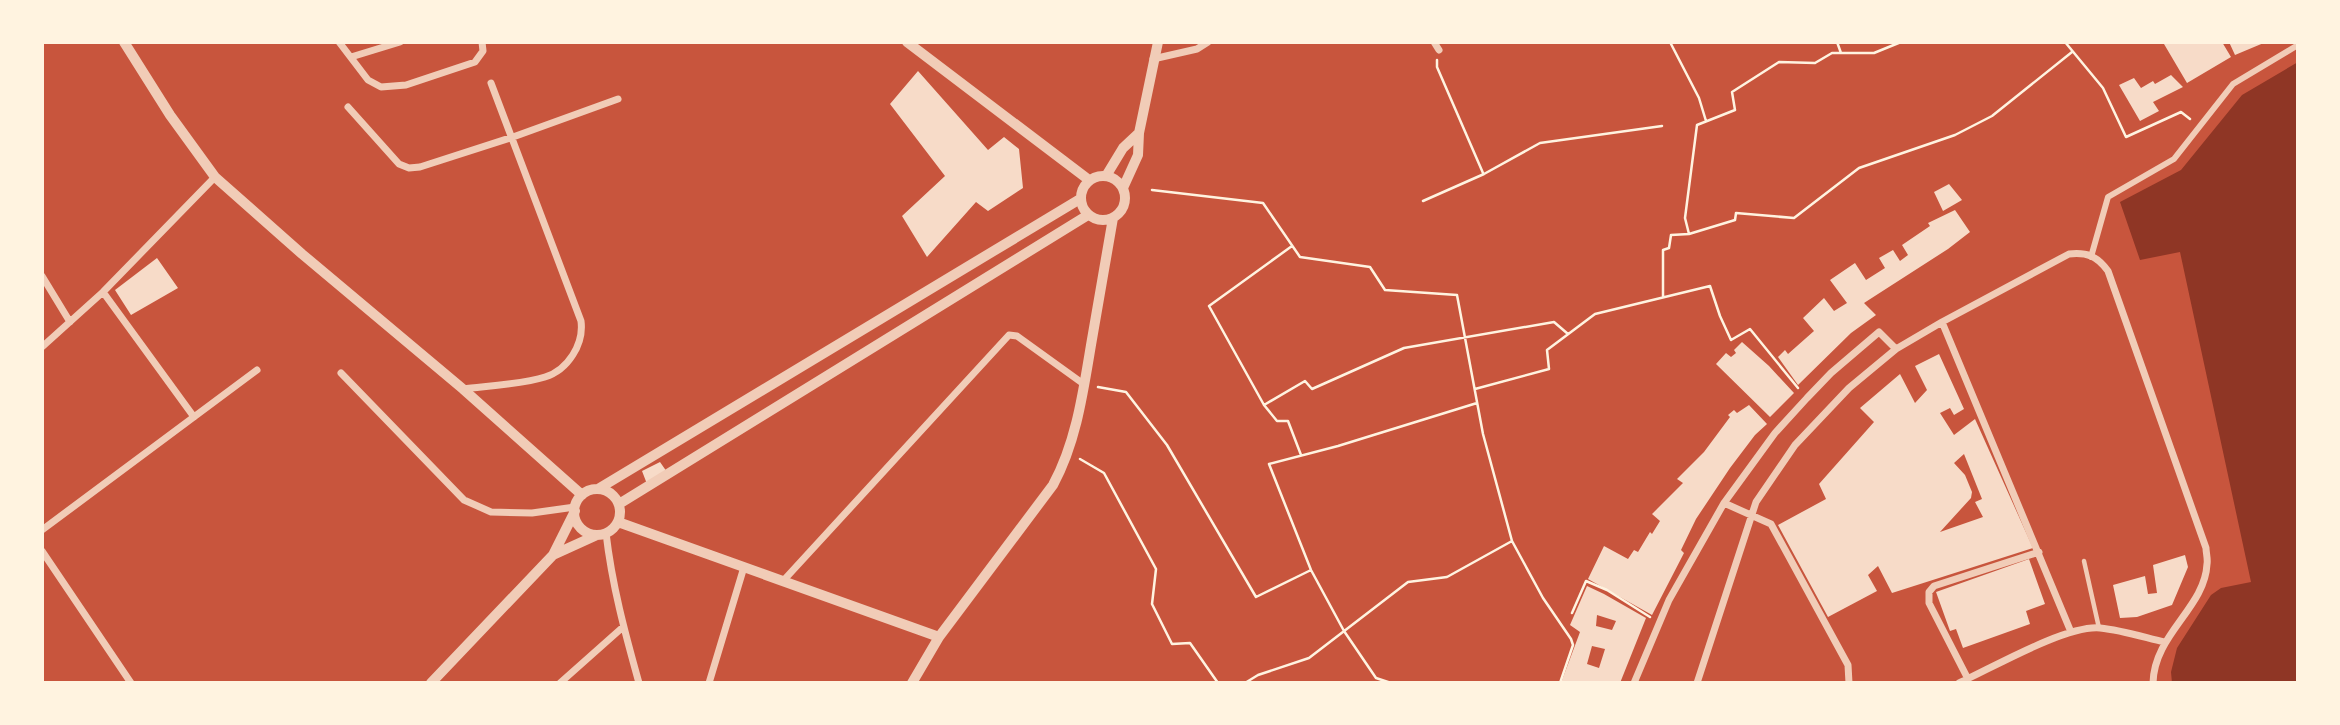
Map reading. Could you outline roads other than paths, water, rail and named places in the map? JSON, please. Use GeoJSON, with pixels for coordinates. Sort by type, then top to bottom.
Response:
{"type":"FeatureCollection","features":[{"type":"Feature","properties":{"kind":"street"},"geometry":{"type":"LineString","coordinates":[[124,42],[170,115],[215,177],[302,254],[464,389],[582,495]]}},
{"type":"Feature","properties":{"kind":"street"},"geometry":{"type":"LineString","coordinates":[[340,42],[368,80],[381,87],[406,85],[475,62],[483,51],[482,42]]}},
{"type":"Feature","properties":{"kind":"street"},"geometry":{"type":"LineString","coordinates":[[351,57],[400,42]]}},
{"type":"Feature","properties":{"kind":"street"},"geometry":{"type":"LineString","coordinates":[[907,42],[1089,180]]}},
{"type":"Feature","properties":{"kind":"street"},"geometry":{"type":"LineString","coordinates":[[1123,188],[1138,155],[1139,133],[1158,42]]}},
{"type":"Feature","properties":{"kind":"street"},"geometry":{"type":"LineString","coordinates":[[1153,59],[1198,49],[1208,42]]}},
{"type":"Feature","properties":{"kind":"street"},"geometry":{"type":"LineString","coordinates":[[1434,42],[1439,50]]}},
{"type":"Feature","properties":{"kind":"street"},"geometry":{"type":"LineString","coordinates":[[2091,257],[2108,197],[2174,159],[2233,84],[2298,45]]}},
{"type":"Feature","properties":{"kind":"street"},"geometry":{"type":"LineString","coordinates":[[464,389],[545,377],[566,364],[582,332],[581,321],[491,83]]}},
{"type":"Feature","properties":{"kind":"street"},"geometry":{"type":"LineString","coordinates":[[348,107],[399,164],[409,168],[420,167],[513,137],[618,99]]}},
{"type":"Feature","properties":{"kind":"street"},"geometry":{"type":"LineString","coordinates":[[1105,176],[1123,148],[1139,133]]}},
{"type":"Feature","properties":{"kind":"street"},"geometry":{"type":"LineString","coordinates":[[1105,176],[1118,182],[1125,194],[1123,208],[1113,218],[1104,220],[1088,215],[1080,199],[1089,180],[1105,176]]}},
{"type":"Feature","properties":{"kind":"street"},"geometry":{"type":"LineString","coordinates":[[42,347],[103,292],[215,177]]}},
{"type":"Feature","properties":{"kind":"street"},"geometry":{"type":"LineString","coordinates":[[431,683],[553,555],[582,495],[598,489],[1080,199]]}},
{"type":"Feature","properties":{"kind":"street"},"geometry":{"type":"LineString","coordinates":[[619,504],[1088,215]]}},
{"type":"Feature","properties":{"kind":"street"},"geometry":{"type":"LineString","coordinates":[[916,680],[939,637],[1053,485],[1063,467],[1084,385],[1113,218]]}},
{"type":"Feature","properties":{"kind":"street"},"geometry":{"type":"LineString","coordinates":[[1698,683],[1756,502],[1795,445],[1849,388],[1896,349],[2069,254],[2081,253],[2100,260],[2108,271],[2206,548],[2207,565],[2203,582],[2188,610],[2164,642],[2153,683]]}},
{"type":"Feature","properties":{"kind":"street"},"geometry":{"type":"LineString","coordinates":[[42,276],[70,322]]}},
{"type":"Feature","properties":{"kind":"street"},"geometry":{"type":"LineString","coordinates":[[103,292],[194,417]]}},
{"type":"Feature","properties":{"kind":"street"},"geometry":{"type":"LineString","coordinates":[[1942,322],[2071,632]]}},
{"type":"Feature","properties":{"kind":"street"},"geometry":{"type":"LineString","coordinates":[[1634,683],[1669,600],[1724,503],[1775,433],[1831,373],[1879,332],[1896,349]]}},
{"type":"Feature","properties":{"kind":"street"},"geometry":{"type":"LineString","coordinates":[[783,581],[1009,335],[1017,336],[1084,385]]}},
{"type":"Feature","properties":{"kind":"street"},"geometry":{"type":"LineString","coordinates":[[42,530],[257,370]]}},
{"type":"Feature","properties":{"kind":"street"},"geometry":{"type":"LineString","coordinates":[[341,373],[464,500],[491,512],[532,513],[575,509]]}},
{"type":"Feature","properties":{"kind":"street"},"geometry":{"type":"LineString","coordinates":[[553,555],[613,529],[618,522],[619,504],[614,496],[598,489]]}},
{"type":"Feature","properties":{"kind":"street"},"geometry":{"type":"LineString","coordinates":[[1724,503],[1771,524],[1848,665],[1849,683]]}},
{"type":"Feature","properties":{"kind":"street"},"geometry":{"type":"LineString","coordinates":[[575,509],[576,520],[581,528],[601,534]]}},
{"type":"Feature","properties":{"kind":"street"},"geometry":{"type":"LineString","coordinates":[[618,522],[939,637]]}},
{"type":"Feature","properties":{"kind":"street"},"geometry":{"type":"LineString","coordinates":[[601,534],[639,683]]}},
{"type":"Feature","properties":{"kind":"street"},"geometry":{"type":"LineString","coordinates":[[42,551],[131,683]]}},
{"type":"Feature","properties":{"kind":"street"},"geometry":{"type":"LineString","coordinates":[[1968,679],[1929,603],[1929,592],[1934,586],[2039,552]]}},
{"type":"Feature","properties":{"kind":"street"},"geometry":{"type":"LineString","coordinates":[[709,683],[744,567]]}},
{"type":"Feature","properties":{"kind":"street"},"geometry":{"type":"LineString","coordinates":[[560,683],[623,627]]}},
{"type":"Feature","properties":{"kind":"street"},"geometry":{"type":"LineString","coordinates":[[1959,683],[2079,629],[2099,628],[2164,642]]}},
{"type":"Feature","properties":{"kind":"lane"},"geometry":{"type":"LineString","coordinates":[[2084,561],[2099,628]]}}]}
